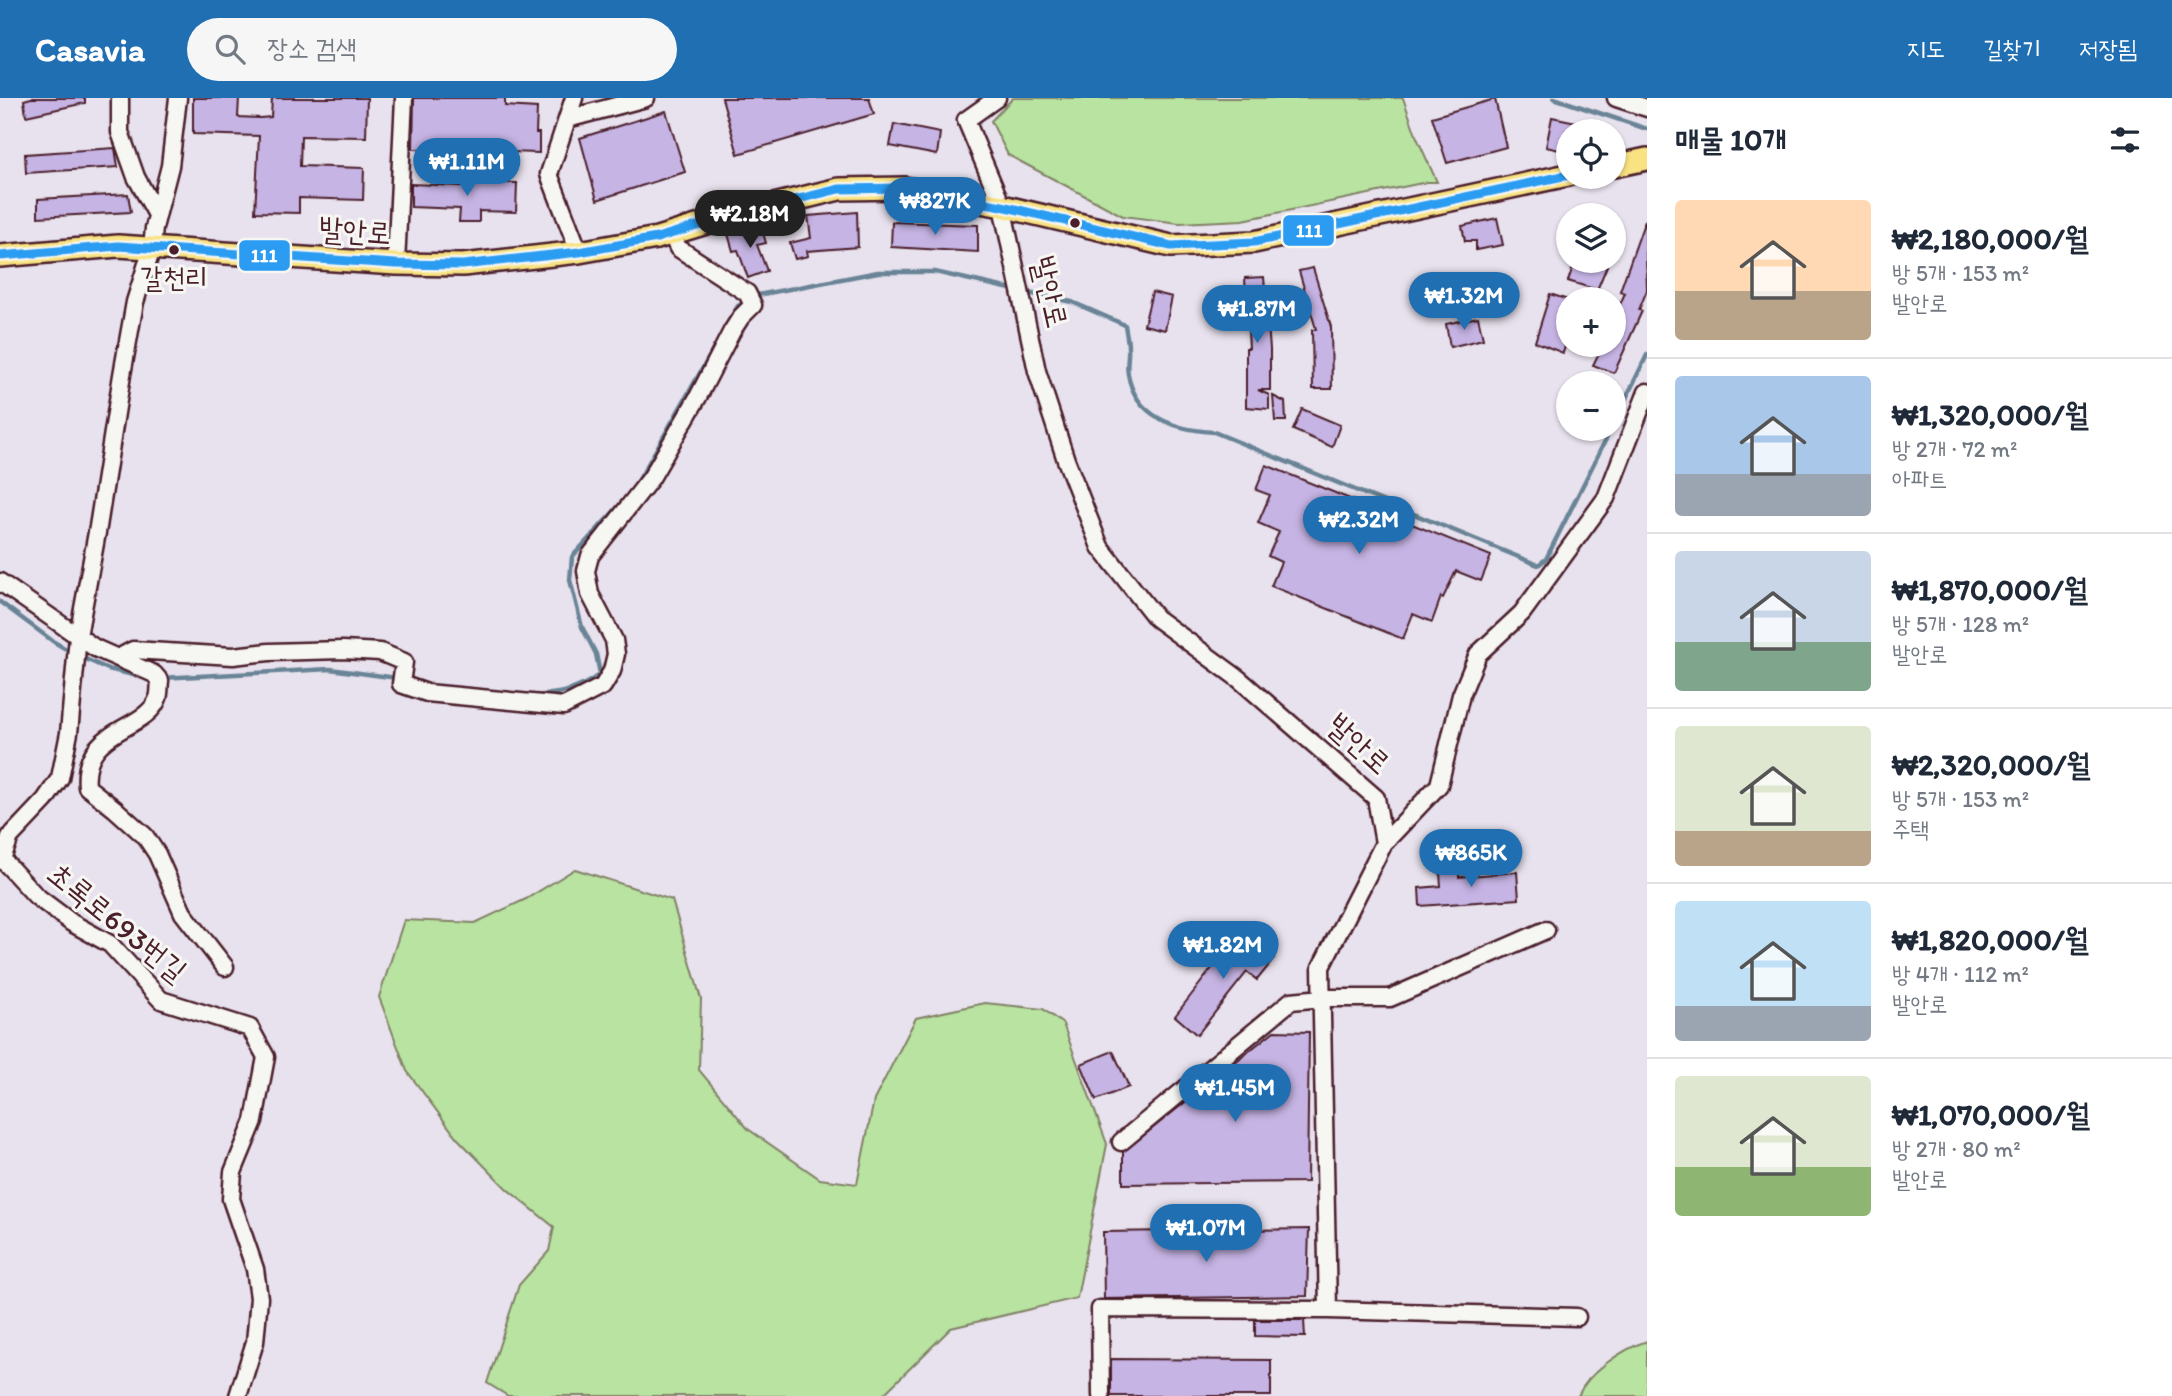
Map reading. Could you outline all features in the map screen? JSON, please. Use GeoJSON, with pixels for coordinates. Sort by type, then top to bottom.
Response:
{"type":"FeatureCollection","features":[{"type":"Feature","properties":{"kind":"main road"},"geometry":{"type":"LineString","coordinates":[[1626,163],[1647,159]]}},
{"type":"Feature","properties":{"kind":"main road","name":"발안로"},"geometry":{"type":"LineString","coordinates":[[0,257],[118,246],[396,264],[463,265],[579,251],[671,233],[839,189],[905,188],[1002,206],[1171,246],[1185,246],[1254,242],[1556,178]]}},
{"type":"Feature","properties":{"kind":"street"},"geometry":{"type":"LineString","coordinates":[[120,98],[120,132],[136,177],[158,215]]}},
{"type":"Feature","properties":{"kind":"street","name":"초록로693번길"},"geometry":{"type":"LineString","coordinates":[[178,98],[170,166],[152,248],[135,302],[78,636],[69,733],[60,778],[45,800],[10,837],[2,859],[36,896],[72,923],[110,944],[161,1000],[250,1028],[266,1057],[254,1121],[233,1172],[231,1199],[256,1269],[258,1298],[255,1342],[238,1396]]}},
{"type":"Feature","properties":{"kind":"street"},"geometry":{"type":"LineString","coordinates":[[396,264],[404,98]]}},
{"type":"Feature","properties":{"kind":"street"},"geometry":{"type":"LineString","coordinates":[[574,98],[549,174],[579,251]]}},
{"type":"Feature","properties":{"kind":"street"},"geometry":{"type":"LineString","coordinates":[[567,120],[646,98]]}},
{"type":"Feature","properties":{"kind":"street","name":"발안로"},"geometry":{"type":"LineString","coordinates":[[997,98],[966,120],[1002,206],[1037,372],[1066,460],[1100,547],[1156,618],[1239,679],[1376,798],[1384,843]]}},
{"type":"Feature","properties":{"kind":"street"},"geometry":{"type":"LineString","coordinates":[[1616,98],[1647,108]]}},
{"type":"Feature","properties":{"kind":"street"},"geometry":{"type":"LineString","coordinates":[[118,658],[133,650],[233,656],[269,652],[380,652],[404,662],[401,684],[427,693],[564,706],[603,686],[612,671],[616,654],[614,640],[590,594],[586,571],[590,556],[651,478],[750,299],[678,248],[671,233]]}},
{"type":"Feature","properties":{"kind":"street"},"geometry":{"type":"LineString","coordinates":[[1328,1310],[1321,967],[1384,843],[1439,785],[1461,695],[1478,654],[1522,613],[1606,498],[1647,392]]}},
{"type":"Feature","properties":{"kind":"street"},"geometry":{"type":"LineString","coordinates":[[0,582],[95,648],[154,674],[160,681],[158,699],[145,714],[108,737],[89,761],[87,788],[145,836],[157,855],[183,914],[225,967]]}},
{"type":"Feature","properties":{"kind":"street"},"geometry":{"type":"LineString","coordinates":[[1121,1142],[1291,1001],[1390,998],[1546,930]]}},
{"type":"Feature","properties":{"kind":"street"},"geometry":{"type":"LineString","coordinates":[[1101,1396],[1100,1309],[1328,1310],[1577,1317]]}},
{"type":"Feature","properties":{"kind":"green space"},"geometry":{"type":"Polygon","coordinates":[[[1013,98],[1403,98],[1437,182],[1243,220],[1179,223],[1123,216],[1008,155],[991,121],[1013,98]]]}},
{"type":"Feature","properties":{"kind":"green space"},"geometry":{"type":"Polygon","coordinates":[[[575,869],[672,900],[701,999],[699,1070],[748,1129],[820,1179],[857,1184],[874,1100],[916,1018],[985,1003],[1043,1009],[1063,1024],[1107,1144],[1077,1298],[951,1328],[882,1396],[508,1396],[487,1383],[519,1285],[549,1251],[554,1227],[507,1189],[457,1138],[407,1071],[379,997],[404,920],[475,923],[526,899],[575,869]]]}},
{"type":"Feature","properties":{"kind":"green space"},"geometry":{"type":"Polygon","coordinates":[[[1647,1341],[1647,1396],[1578,1396],[1590,1378],[1607,1362],[1647,1341]]]}},
{"type":"Feature","properties":{"kind":"building"},"geometry":{"type":"Polygon","coordinates":[[[85,98],[85,103],[26,116],[24,100],[85,98]]]}},
{"type":"Feature","properties":{"kind":"building"},"geometry":{"type":"Polygon","coordinates":[[[193,98],[239,98],[238,117],[260,118],[271,117],[272,98],[367,98],[366,137],[301,136],[300,166],[364,168],[363,200],[299,198],[299,213],[255,212],[259,136],[193,134],[193,98]]]}},
{"type":"Feature","properties":{"kind":"building"},"geometry":{"type":"Polygon","coordinates":[[[414,98],[505,98],[505,106],[537,108],[536,133],[539,133],[539,153],[413,149],[414,98]]]}},
{"type":"Feature","properties":{"kind":"building"},"geometry":{"type":"Polygon","coordinates":[[[722,98],[869,98],[874,114],[738,154],[722,98]]]}},
{"type":"Feature","properties":{"kind":"building"},"geometry":{"type":"Polygon","coordinates":[[[1495,99],[1506,147],[1447,163],[1432,117],[1495,99]]]}},
{"type":"Feature","properties":{"kind":"building"},"geometry":{"type":"Polygon","coordinates":[[[666,111],[685,172],[597,200],[580,138],[666,111]]]}},
{"type":"Feature","properties":{"kind":"building"},"geometry":{"type":"Polygon","coordinates":[[[1552,117],[1562,119],[1556,119],[1556,149],[1546,147],[1552,117]]]}},
{"type":"Feature","properties":{"kind":"building"},"geometry":{"type":"Polygon","coordinates":[[[894,124],[940,133],[937,155],[890,146],[894,124]]]}},
{"type":"Feature","properties":{"kind":"building"},"geometry":{"type":"Polygon","coordinates":[[[115,148],[118,167],[26,173],[25,154],[115,148]]]}},
{"type":"Feature","properties":{"kind":"building"},"geometry":{"type":"Polygon","coordinates":[[[461,182],[517,183],[516,212],[479,211],[479,222],[459,222],[460,209],[411,207],[411,184],[461,186],[461,182]]]}},
{"type":"Feature","properties":{"kind":"building"},"geometry":{"type":"Polygon","coordinates":[[[128,194],[131,212],[38,217],[38,199],[128,194]]]}},
{"type":"Feature","properties":{"kind":"building"},"geometry":{"type":"Polygon","coordinates":[[[857,212],[858,247],[807,251],[808,256],[795,259],[790,243],[811,238],[808,216],[857,212]]]}},
{"type":"Feature","properties":{"kind":"building"},"geometry":{"type":"Polygon","coordinates":[[[1497,218],[1503,245],[1476,250],[1476,241],[1465,241],[1462,226],[1497,218]]]}},
{"type":"Feature","properties":{"kind":"building"},"geometry":{"type":"Polygon","coordinates":[[[1645,220],[1647,290],[1639,310],[1642,311],[1626,346],[1626,287],[1621,287],[1645,220]]]}},
{"type":"Feature","properties":{"kind":"building"},"geometry":{"type":"Polygon","coordinates":[[[892,222],[978,225],[978,252],[891,247],[892,222]]]}},
{"type":"Feature","properties":{"kind":"building"},"geometry":{"type":"Polygon","coordinates":[[[761,226],[766,243],[757,245],[767,271],[748,278],[738,250],[733,251],[728,234],[761,226]]]}},
{"type":"Feature","properties":{"kind":"building"},"geometry":{"type":"Polygon","coordinates":[[[1313,268],[1331,327],[1332,389],[1313,389],[1312,330],[1316,329],[1299,271],[1313,268]]]}},
{"type":"Feature","properties":{"kind":"building"},"geometry":{"type":"Polygon","coordinates":[[[1571,273],[1604,273],[1598,287],[1587,287],[1568,281],[1571,273]]]}},
{"type":"Feature","properties":{"kind":"building"},"geometry":{"type":"Polygon","coordinates":[[[1264,277],[1270,349],[1270,390],[1258,390],[1269,395],[1269,409],[1246,407],[1246,348],[1249,348],[1245,278],[1264,277]]]}},
{"type":"Feature","properties":{"kind":"building"},"geometry":{"type":"Polygon","coordinates":[[[1152,292],[1172,297],[1165,330],[1144,325],[1152,292]]]}},
{"type":"Feature","properties":{"kind":"building"},"geometry":{"type":"Polygon","coordinates":[[[1550,294],[1556,296],[1556,350],[1535,342],[1550,294]]]}},
{"type":"Feature","properties":{"kind":"building"},"geometry":{"type":"Polygon","coordinates":[[[1478,317],[1483,339],[1450,347],[1446,324],[1478,317]]]}},
{"type":"Feature","properties":{"kind":"building"},"geometry":{"type":"Polygon","coordinates":[[[1597,357],[1621,357],[1615,371],[1593,365],[1597,357]]]}},
{"type":"Feature","properties":{"kind":"building"},"geometry":{"type":"Polygon","coordinates":[[[1273,396],[1285,402],[1286,421],[1275,421],[1273,396]]]}},
{"type":"Feature","properties":{"kind":"building"},"geometry":{"type":"Polygon","coordinates":[[[1302,409],[1340,425],[1332,447],[1293,430],[1302,409]]]}},
{"type":"Feature","properties":{"kind":"building"},"geometry":{"type":"Polygon","coordinates":[[[1266,465],[1491,556],[1481,581],[1456,571],[1443,598],[1441,597],[1432,622],[1413,614],[1403,639],[1271,586],[1281,562],[1268,556],[1279,532],[1258,523],[1270,495],[1256,490],[1266,465]]]}},
{"type":"Feature","properties":{"kind":"building"},"geometry":{"type":"Polygon","coordinates":[[[1459,871],[1459,877],[1517,872],[1519,899],[1420,906],[1419,888],[1441,886],[1440,873],[1459,871]]]}},
{"type":"Feature","properties":{"kind":"building"},"geometry":{"type":"Polygon","coordinates":[[[1240,932],[1274,959],[1257,980],[1247,972],[1197,1035],[1175,1016],[1240,932]]]}},
{"type":"Feature","properties":{"kind":"building"},"geometry":{"type":"Polygon","coordinates":[[[1274,1031],[1309,1032],[1307,1182],[1123,1184],[1123,1152],[1274,1031]]]}},
{"type":"Feature","properties":{"kind":"building"},"geometry":{"type":"Polygon","coordinates":[[[1113,1051],[1129,1087],[1096,1100],[1081,1064],[1113,1051]]]}},
{"type":"Feature","properties":{"kind":"building"},"geometry":{"type":"Polygon","coordinates":[[[1309,1229],[1307,1296],[1104,1299],[1103,1232],[1309,1229]]]}},
{"type":"Feature","properties":{"kind":"building"},"geometry":{"type":"Polygon","coordinates":[[[1255,1320],[1304,1320],[1305,1337],[1255,1336],[1255,1320]]]}},
{"type":"Feature","properties":{"kind":"building"},"geometry":{"type":"Polygon","coordinates":[[[1111,1359],[1271,1360],[1271,1396],[1111,1396],[1111,1359]]]}},
{"type":"Feature","properties":{"kind":"waterway"},"geometry":{"type":"LineString","coordinates":[[1554,98],[1647,129]]}},
{"type":"Feature","properties":{"kind":"waterway"},"geometry":{"type":"LineString","coordinates":[[727,325],[738,306],[758,295],[878,272],[935,272],[1015,290]]}},
{"type":"Feature","properties":{"kind":"waterway"},"geometry":{"type":"LineString","coordinates":[[1023,292],[1072,302],[1125,325],[1128,344],[1127,371],[1132,389],[1148,411],[1159,418],[1186,428],[1214,432],[1538,565],[1546,559],[1605,441]]}},
{"type":"Feature","properties":{"kind":"waterway"},"geometry":{"type":"LineString","coordinates":[[637,483],[721,336]]}},
{"type":"Feature","properties":{"kind":"waterway"},"geometry":{"type":"LineString","coordinates":[[1626,398],[1647,355]]}},
{"type":"Feature","properties":{"kind":"waterway"},"geometry":{"type":"LineString","coordinates":[[533,696],[568,691],[600,674],[596,654],[582,627],[570,580],[572,557],[628,496]]}},
{"type":"Feature","properties":{"kind":"waterway"},"geometry":{"type":"LineString","coordinates":[[0,602],[73,653]]}},
{"type":"Feature","properties":{"kind":"waterway"},"geometry":{"type":"LineString","coordinates":[[81,657],[108,669],[146,678]]}},
{"type":"Feature","properties":{"kind":"waterway"},"geometry":{"type":"LineString","coordinates":[[161,678],[330,669],[397,678]]}},
{"type":"Feature","properties":{"kind":"transit line","name":"111"},"geometry":{"type":"LineString","coordinates":[[0,256],[118,246],[396,264],[463,265],[579,252],[657,238],[733,215],[839,189],[905,188],[1002,206],[1171,246],[1254,242],[1556,178]]}},
{"type":"Feature","properties":{"kind":"place","name":"갈천리"},"geometry":{"type":"Point","coordinates":[174,250]}}]}
